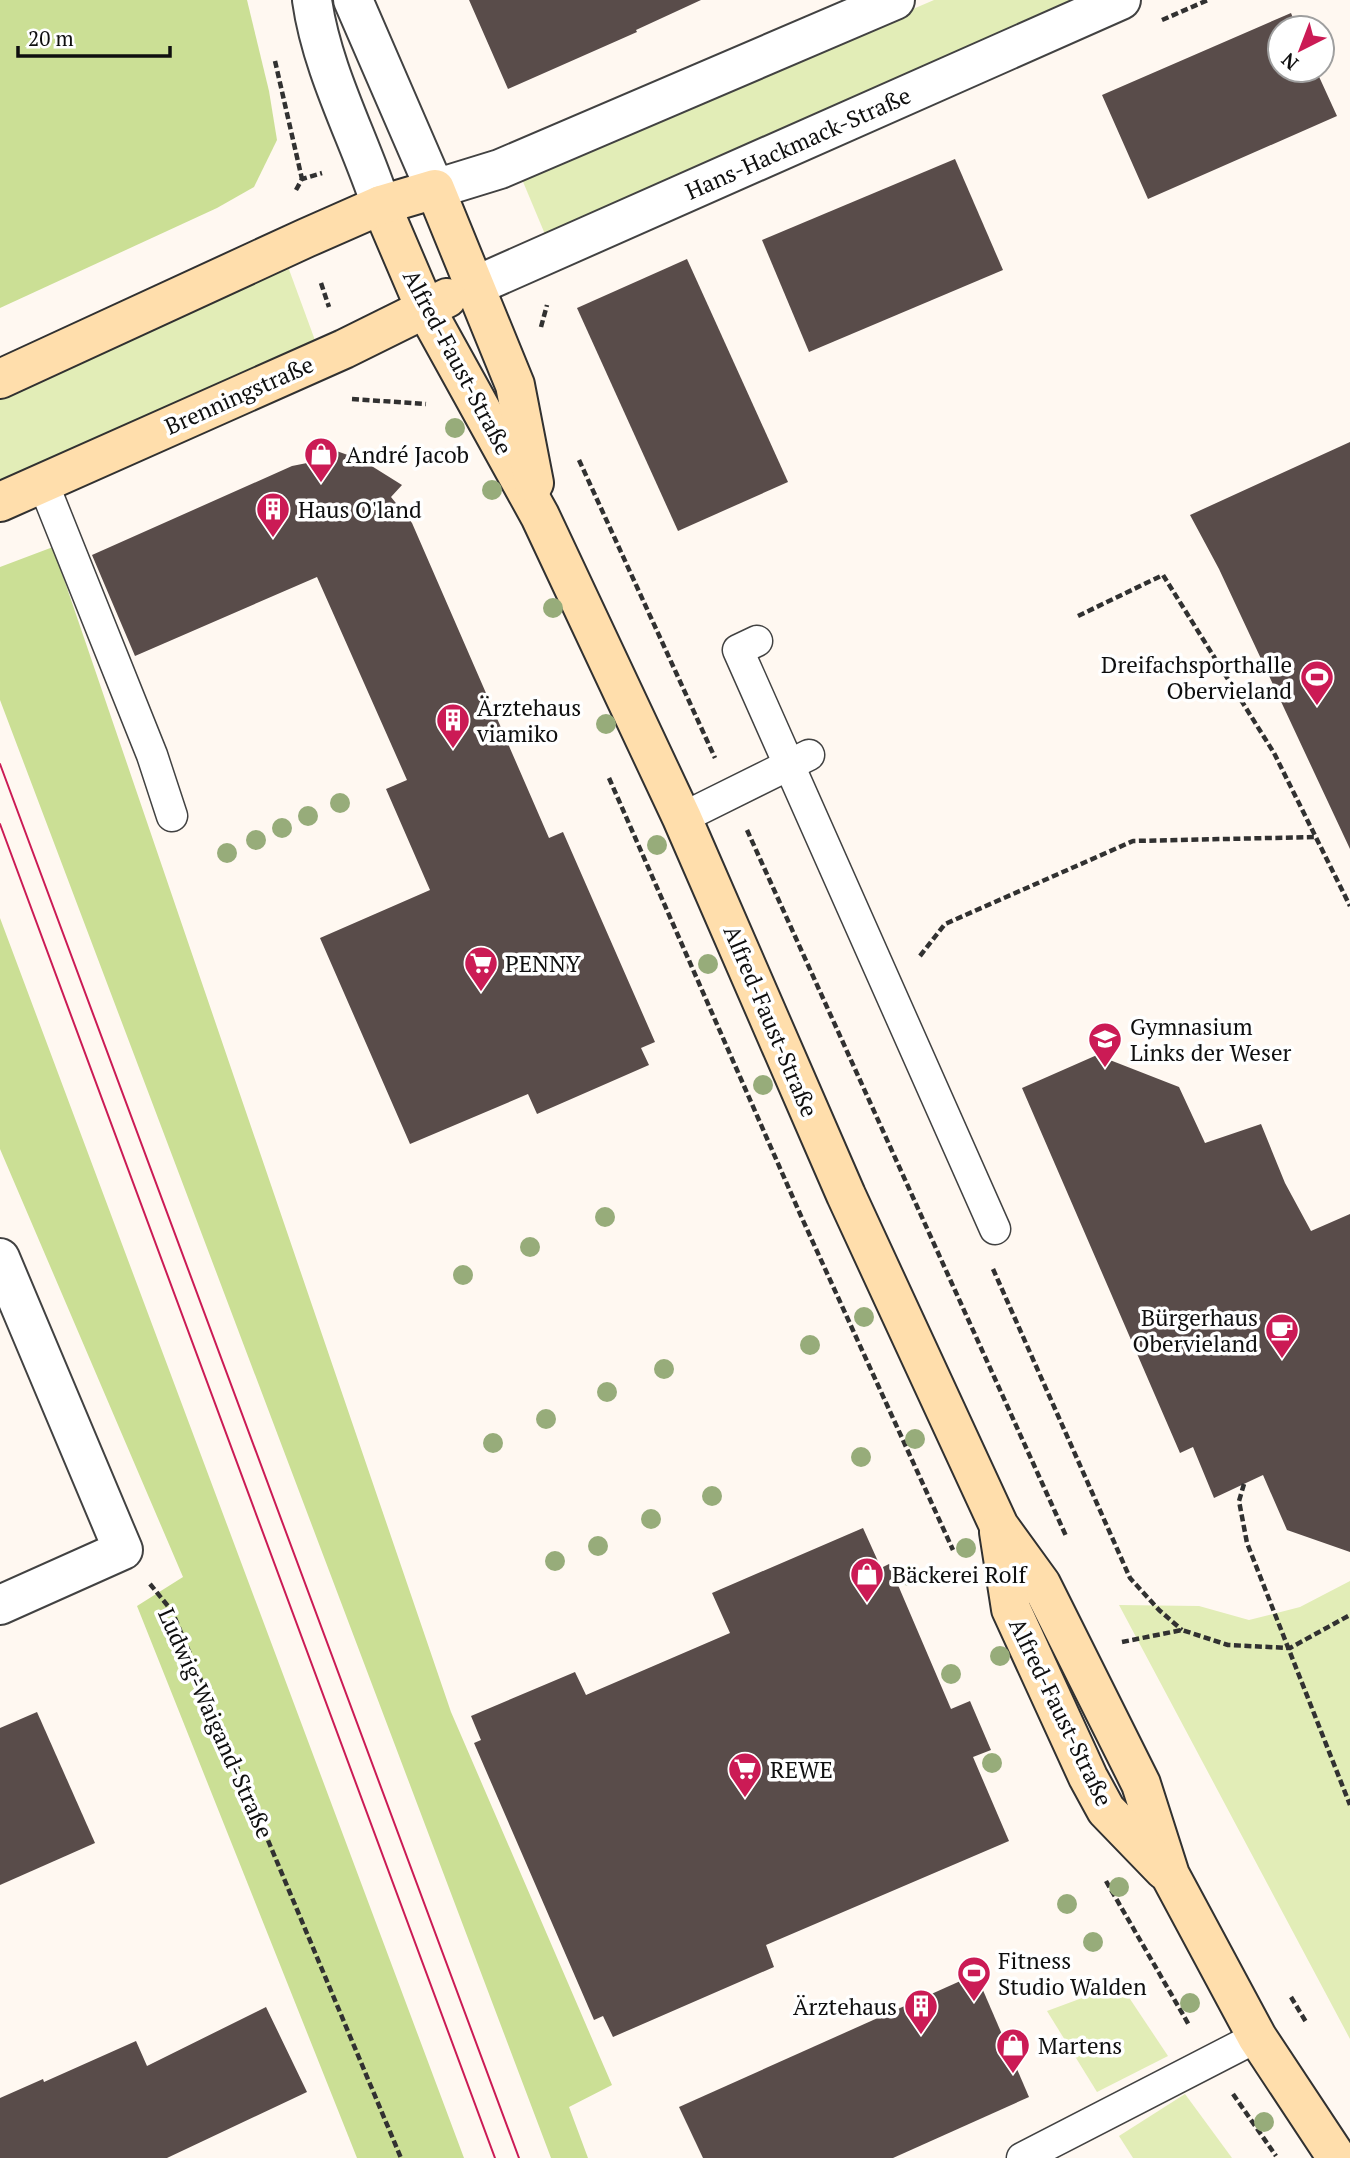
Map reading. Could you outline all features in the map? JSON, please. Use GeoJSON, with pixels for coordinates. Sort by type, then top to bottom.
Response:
{"type":"FeatureCollection","features":[{"type":"Feature","properties":{"kind":"street"},"geometry":{"type":"LineString","coordinates":[[312,0],[315,22],[340,97],[382,205]]}},
{"type":"Feature","properties":{"kind":"street"},"geometry":{"type":"LineString","coordinates":[[353,0],[435,189]]}},
{"type":"Feature","properties":{"kind":"street"},"geometry":{"type":"LineString","coordinates":[[0,379],[382,205],[500,169],[895,0]]}},
{"type":"Feature","properties":{"kind":"street","name":"Hans-Hackmack-Straße"},"geometry":{"type":"LineString","coordinates":[[475,286],[1121,0]]}},
{"type":"Feature","properties":{"kind":"street","name":"Alfred-Faust-Straße"},"geometry":{"type":"LineString","coordinates":[[435,189],[515,384],[540,516]]}},
{"type":"Feature","properties":{"kind":"street","name":"Alfred-Faust-Straße"},"geometry":{"type":"LineString","coordinates":[[382,205],[425,308],[540,516],[682,818],[846,1195],[999,1526],[1041,1584],[1141,1784],[1170,1875],[1257,2037],[1337,2158]]}},
{"type":"Feature","properties":{"kind":"street","name":"Brenningstraße"},"geometry":{"type":"LineString","coordinates":[[0,502],[344,349],[475,286]]}},
{"type":"Feature","properties":{"kind":"street"},"geometry":{"type":"LineString","coordinates":[[0,1258],[123,1550],[0,1605]]}},
{"type":"Feature","properties":{"kind":"street","name":"Alfred-Faust-Straße"},"geometry":{"type":"LineString","coordinates":[[999,1526],[1011,1609],[1088,1777],[1106,1810],[1170,1875]]}},
{"type":"Feature","properties":{"kind":"lane"},"geometry":{"type":"LineString","coordinates":[[43,483],[152,755],[172,816]]}},
{"type":"Feature","properties":{"kind":"lane"},"geometry":{"type":"LineString","coordinates":[[757,641],[738,650],[799,760],[846,861],[895,1002],[995,1229]]}},
{"type":"Feature","properties":{"kind":"lane"},"geometry":{"type":"LineString","coordinates":[[682,818],[799,760]]}},
{"type":"Feature","properties":{"kind":"lane"},"geometry":{"type":"LineString","coordinates":[[1022,2158],[1257,2037]]}},
{"type":"Feature","properties":{"kind":"path"},"geometry":{"type":"LineString","coordinates":[[274,51],[283,104],[302,179]]}},
{"type":"Feature","properties":{"kind":"path"},"geometry":{"type":"LineString","coordinates":[[306,238],[361,397],[422,405]]}},
{"type":"Feature","properties":{"kind":"path"},"geometry":{"type":"LineString","coordinates":[[577,456],[1069,1542]]}},
{"type":"Feature","properties":{"kind":"path"},"geometry":{"type":"LineString","coordinates":[[1078,616],[1163,575],[1274,753],[1350,906]]}},
{"type":"Feature","properties":{"kind":"path"},"geometry":{"type":"LineString","coordinates":[[895,1002],[907,974],[945,923],[1133,841],[1316,837]]}},
{"type":"Feature","properties":{"kind":"path"},"geometry":{"type":"LineString","coordinates":[[995,1229],[992,1266],[1130,1577],[1159,1611],[1182,1630],[1228,1645],[1290,1648],[1350,1615]]}},
{"type":"Feature","properties":{"kind":"path"},"geometry":{"type":"LineString","coordinates":[[1244,1484],[1239,1500],[1247,1543],[1350,1805]]}},
{"type":"Feature","properties":{"kind":"path","name":"Ludwig-Waigand-Straße"},"geometry":{"type":"LineString","coordinates":[[123,1550],[172,1611],[401,2158]]}},
{"type":"Feature","properties":{"kind":"path"},"geometry":{"type":"LineString","coordinates":[[1076,1656],[1182,1630]]}},
{"type":"Feature","properties":{"kind":"path"},"geometry":{"type":"LineString","coordinates":[[1290,1994],[1310,2028]]}},
{"type":"Feature","properties":{"kind":"green space"},"geometry":{"type":"Polygon","coordinates":[[[0,0],[247,0],[269,91],[277,140],[254,187],[217,208],[0,308],[0,0]]]}},
{"type":"Feature","properties":{"kind":"green space"},"geometry":{"type":"Polygon","coordinates":[[[934,0],[1091,0],[547,239],[521,177],[934,0]]]}},
{"type":"Feature","properties":{"kind":"green space"},"geometry":{"type":"Polygon","coordinates":[[[287,264],[316,343],[0,485],[0,392],[287,264]]]}},
{"type":"Feature","properties":{"kind":"green space"},"geometry":{"type":"Polygon","coordinates":[[[53,547],[451,1712],[612,2085],[569,2107],[588,2158],[551,2158],[0,700],[0,567],[53,547]]]}},
{"type":"Feature","properties":{"kind":"green space"},"geometry":{"type":"Polygon","coordinates":[[[0,918],[464,2158],[357,2158],[137,1606],[183,1577],[0,1149],[0,918]]]}},
{"type":"Feature","properties":{"kind":"green space"},"geometry":{"type":"Polygon","coordinates":[[[1350,1581],[1350,2039],[1119,1605],[1199,1606],[1249,1620],[1300,1607],[1350,1581]]]}},
{"type":"Feature","properties":{"kind":"green space"},"geometry":{"type":"Polygon","coordinates":[[[1120,1984],[1168,2056],[1097,2092],[1047,2011],[1120,1984]]]}},
{"type":"Feature","properties":{"kind":"green space"},"geometry":{"type":"Polygon","coordinates":[[[1185,2094],[1232,2158],[1133,2158],[1119,2136],[1185,2094]]]}},
{"type":"Feature","properties":{"kind":"building"},"geometry":{"type":"Polygon","coordinates":[[[469,0],[701,0],[636,30],[637,32],[508,89],[469,0]]]}},
{"type":"Feature","properties":{"kind":"building"},"geometry":{"type":"Polygon","coordinates":[[[1266,24],[1266,84],[1322,84],[1337,116],[1148,199],[1102,95],[1266,24]]]}},
{"type":"Feature","properties":{"kind":"building"},"geometry":{"type":"Polygon","coordinates":[[[955,159],[1003,270],[809,352],[762,240],[955,159]]]}},
{"type":"Feature","properties":{"kind":"building"},"geometry":{"type":"Polygon","coordinates":[[[687,259],[788,482],[678,531],[577,308],[687,259]]]}},
{"type":"Feature","properties":{"kind":"building","name":"Dreifachsporthalle Obervieland"},"geometry":{"type":"Polygon","coordinates":[[[1350,442],[1350,849],[1219,569],[1190,515],[1350,442]]]}},
{"type":"Feature","properties":{"kind":"building"},"geometry":{"type":"Polygon","coordinates":[[[328,448],[362,460],[402,485],[391,497],[412,523],[549,838],[563,832],[655,1042],[641,1048],[649,1065],[537,1114],[528,1094],[410,1144],[320,938],[430,890],[386,789],[407,780],[317,577],[135,656],[92,555],[292,466],[327,459],[328,448]]]}},
{"type":"Feature","properties":{"kind":"building"},"geometry":{"type":"Polygon","coordinates":[[[1097,1055],[1179,1087],[1205,1143],[1261,1124],[1285,1183],[1311,1231],[1350,1214],[1350,1552],[1287,1530],[1263,1475],[1214,1498],[1193,1447],[1180,1453],[1022,1088],[1097,1055]]]}},
{"type":"Feature","properties":{"kind":"building","name":"REWE"},"geometry":{"type":"Polygon","coordinates":[[[863,1528],[881,1568],[889,1564],[951,1709],[970,1701],[991,1750],[973,1757],[1009,1841],[766,1945],[774,1967],[613,2037],[603,2016],[594,2020],[474,1743],[481,1740],[471,1716],[575,1672],[586,1695],[730,1633],[712,1593],[863,1528]]]}},
{"type":"Feature","properties":{"kind":"building"},"geometry":{"type":"Polygon","coordinates":[[[37,1712],[95,1843],[0,1885],[0,1728],[37,1712]]]}},
{"type":"Feature","properties":{"kind":"building","name":"Ärztehaus"},"geometry":{"type":"Polygon","coordinates":[[[976,1974],[1029,2097],[893,2158],[703,2158],[679,2107],[976,1974]]]}},
{"type":"Feature","properties":{"kind":"building"},"geometry":{"type":"Polygon","coordinates":[[[266,2007],[307,2092],[167,2158],[0,2158],[0,2098],[43,2079],[44,2082],[136,2041],[147,2066],[266,2007]]]}},
{"type":"Feature","properties":{"kind":"tram line"},"geometry":{"type":"LineString","coordinates":[[0,764],[519,2158]]}},
{"type":"Feature","properties":{"kind":"tram line"},"geometry":{"type":"LineString","coordinates":[[0,824],[495,2158]]}},
{"type":"Feature","properties":{"kind":"place","name":"André Jacob"},"geometry":{"type":"Point","coordinates":[321,484]}},
{"type":"Feature","properties":{"kind":"place","name":"Haus O'land"},"geometry":{"type":"Point","coordinates":[273,539]}},
{"type":"Feature","properties":{"kind":"place","name":"Dreifachsporthalle Obervieland"},"geometry":{"type":"Point","coordinates":[1317,707]}},
{"type":"Feature","properties":{"kind":"place","name":"Ärztehaus viamiko"},"geometry":{"type":"Point","coordinates":[453,750]}},
{"type":"Feature","properties":{"kind":"place","name":"PENNY"},"geometry":{"type":"Point","coordinates":[481,993]}},
{"type":"Feature","properties":{"kind":"place","name":"Gymnasium Links der Weser"},"geometry":{"type":"Point","coordinates":[1105,1069]}},
{"type":"Feature","properties":{"kind":"place","name":"Bürgerhaus Obervieland"},"geometry":{"type":"Point","coordinates":[1282,1360]}},
{"type":"Feature","properties":{"kind":"place","name":"Bäckerei Rolf"},"geometry":{"type":"Point","coordinates":[867,1604]}},
{"type":"Feature","properties":{"kind":"place","name":"REWE"},"geometry":{"type":"Point","coordinates":[745,1799]}},
{"type":"Feature","properties":{"kind":"place","name":"Fitness Studio Walden"},"geometry":{"type":"Point","coordinates":[974,2003]}},
{"type":"Feature","properties":{"kind":"place","name":"Ärztehaus"},"geometry":{"type":"Point","coordinates":[921,2036]}},
{"type":"Feature","properties":{"kind":"place","name":"Martens"},"geometry":{"type":"Point","coordinates":[1013,2075]}}]}
